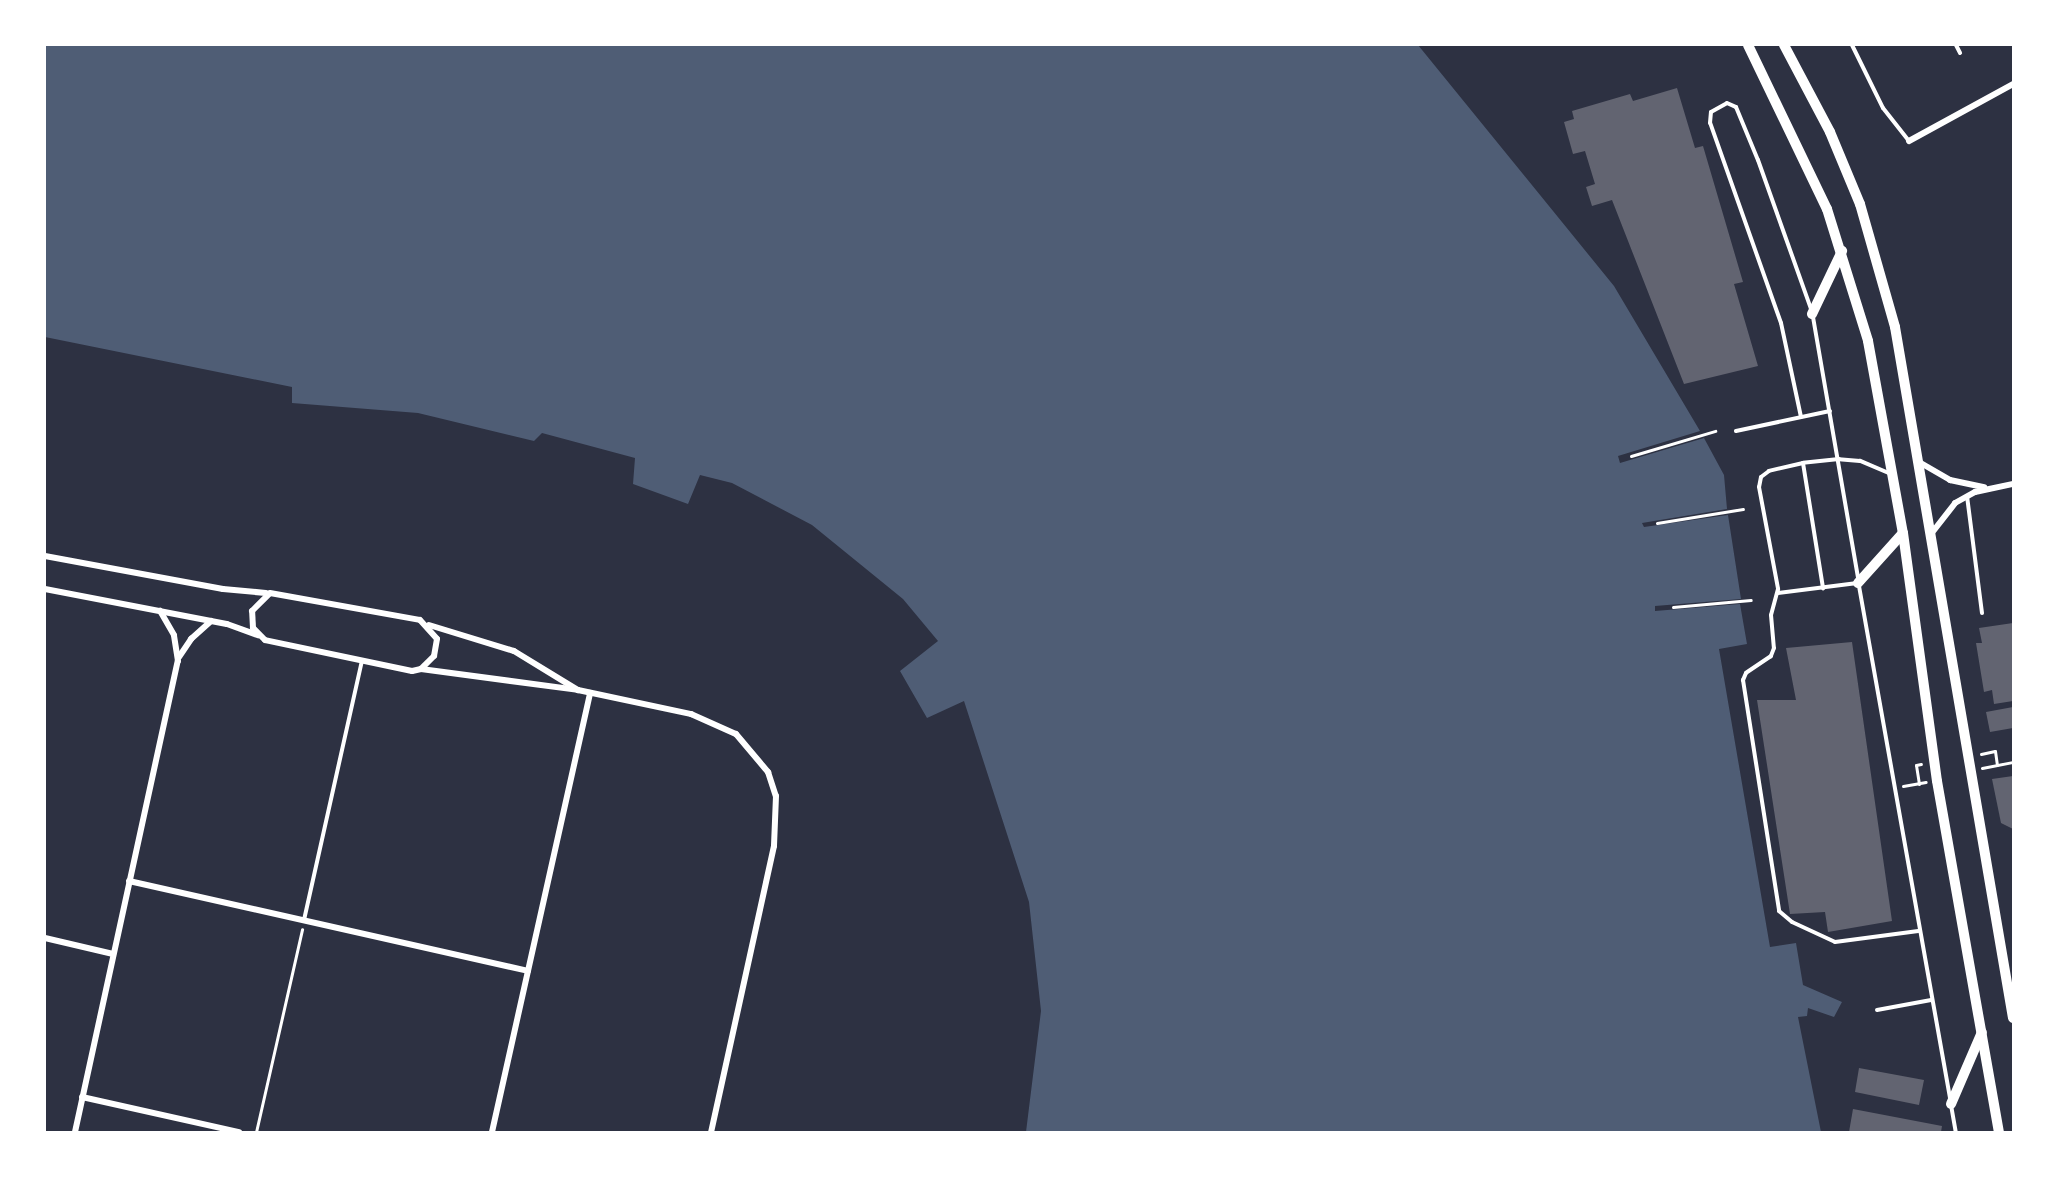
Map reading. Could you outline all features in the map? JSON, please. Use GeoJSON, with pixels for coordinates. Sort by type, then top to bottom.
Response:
{"type":"FeatureCollection","features":[{"type":"Feature","properties":{"kind":"main road"},"geometry":{"type":"LineString","coordinates":[[1748,45],[1805,157],[1842,251],[1878,386],[1903,533],[1937,781],[1999,1132]]}},
{"type":"Feature","properties":{"kind":"main road"},"geometry":{"type":"LineString","coordinates":[[1785,45],[1830,132],[1873,245],[1902,358],[1930,537],[2010,988],[2013,1018]]}},
{"type":"Feature","properties":{"kind":"main road"},"geometry":{"type":"LineString","coordinates":[[1812,314],[1842,251]]}},
{"type":"Feature","properties":{"kind":"main road"},"geometry":{"type":"LineString","coordinates":[[1858,583],[1903,533]]}},
{"type":"Feature","properties":{"kind":"main road"},"geometry":{"type":"LineString","coordinates":[[1951,1104],[1982,1031]]}},
{"type":"Feature","properties":{"kind":"street"},"geometry":{"type":"LineString","coordinates":[[1909,141],[2013,84]]}},
{"type":"Feature","properties":{"kind":"street"},"geometry":{"type":"LineString","coordinates":[[1918,461],[1950,480],[1997,486]]}},
{"type":"Feature","properties":{"kind":"street"},"geometry":{"type":"LineString","coordinates":[[1930,537],[1947,510],[1967,496],[1997,486],[2013,484]]}},
{"type":"Feature","properties":{"kind":"street"},"geometry":{"type":"LineString","coordinates":[[45,556],[223,589],[270,592],[427,624],[514,651],[578,690]]}},
{"type":"Feature","properties":{"kind":"street"},"geometry":{"type":"LineString","coordinates":[[45,589],[211,621],[258,635],[274,643],[412,671],[429,664],[437,648],[437,639],[427,624]]}},
{"type":"Feature","properties":{"kind":"street"},"geometry":{"type":"LineString","coordinates":[[258,635],[253,628],[252,611],[270,592]]}},
{"type":"Feature","properties":{"kind":"street"},"geometry":{"type":"LineString","coordinates":[[160,611],[174,635],[178,661]]}},
{"type":"Feature","properties":{"kind":"street"},"geometry":{"type":"LineString","coordinates":[[75,1132],[112,954],[178,661],[191,639],[211,621]]}},
{"type":"Feature","properties":{"kind":"street"},"geometry":{"type":"LineString","coordinates":[[421,669],[578,690],[715,721],[736,734],[754,751],[768,772],[776,796],[774,846],[711,1132]]}},
{"type":"Feature","properties":{"kind":"street"},"geometry":{"type":"LineString","coordinates":[[492,1132],[590,693]]}},
{"type":"Feature","properties":{"kind":"street"},"geometry":{"type":"LineString","coordinates":[[129,881],[528,971]]}},
{"type":"Feature","properties":{"kind":"street"},"geometry":{"type":"LineString","coordinates":[[45,938],[112,954]]}},
{"type":"Feature","properties":{"kind":"street"},"geometry":{"type":"LineString","coordinates":[[82,1097],[239,1132]]}},
{"type":"Feature","properties":{"kind":"lane"},"geometry":{"type":"LineString","coordinates":[[1852,45],[1889,117],[1909,141]]}},
{"type":"Feature","properties":{"kind":"lane"},"geometry":{"type":"LineString","coordinates":[[1956,45],[1960,53]]}},
{"type":"Feature","properties":{"kind":"lane"},"geometry":{"type":"LineString","coordinates":[[1801,417],[1781,323],[1710,123],[1711,112],[1727,103],[1736,107],[1758,160],[1812,314],[1839,459],[1918,931],[1956,1132]]}},
{"type":"Feature","properties":{"kind":"lane"},"geometry":{"type":"LineString","coordinates":[[1736,431],[1830,411]]}},
{"type":"Feature","properties":{"kind":"lane"},"geometry":{"type":"LineString","coordinates":[[1892,474],[1860,461],[1839,459],[1803,463],[1769,471],[1760,482],[1778,593],[1771,615],[1773,652],[1746,673],[1743,680],[1779,911],[1792,922],[1835,942],[1918,931]]}},
{"type":"Feature","properties":{"kind":"lane"},"geometry":{"type":"LineString","coordinates":[[1803,463],[1823,588]]}},
{"type":"Feature","properties":{"kind":"lane"},"geometry":{"type":"LineString","coordinates":[[1967,496],[1982,613]]}},
{"type":"Feature","properties":{"kind":"lane"},"geometry":{"type":"LineString","coordinates":[[1778,593],[1858,583]]}},
{"type":"Feature","properties":{"kind":"lane"},"geometry":{"type":"LineString","coordinates":[[304,921],[362,661]]}},
{"type":"Feature","properties":{"kind":"lane"},"geometry":{"type":"LineString","coordinates":[[1877,1010],[1931,1000]]}},
{"type":"Feature","properties":{"kind":"path"},"geometry":{"type":"LineString","coordinates":[[1631,456],[1715,431]]}},
{"type":"Feature","properties":{"kind":"path"},"geometry":{"type":"LineString","coordinates":[[1657,523],[1743,509]]}},
{"type":"Feature","properties":{"kind":"path"},"geometry":{"type":"LineString","coordinates":[[1673,607],[1751,600]]}},
{"type":"Feature","properties":{"kind":"path"},"geometry":{"type":"LineString","coordinates":[[1995,751],[1997,765]]}},
{"type":"Feature","properties":{"kind":"path"},"geometry":{"type":"LineString","coordinates":[[1970,770],[2013,762]]}},
{"type":"Feature","properties":{"kind":"path"},"geometry":{"type":"LineString","coordinates":[[1916,765],[1919,784]]}},
{"type":"Feature","properties":{"kind":"path"},"geometry":{"type":"LineString","coordinates":[[1894,788],[1937,781]]}},
{"type":"Feature","properties":{"kind":"path"},"geometry":{"type":"LineString","coordinates":[[256,1132],[304,921]]}},
{"type":"Feature","properties":{"kind":"water"},"geometry":{"type":"Polygon","coordinates":[[[45,45],[1418,45],[1614,286],[1700,431],[1618,456],[1620,463],[1704,438],[1724,475],[1727,509],[1642,523],[1644,527],[1728,515],[1741,599],[1655,606],[1655,611],[1740,604],[1747,644],[1719,649],[1770,947],[1796,943],[1803,985],[1842,1002],[1834,1017],[1808,1008],[1807,1016],[1798,1017],[1821,1132],[1026,1132],[1041,1011],[1029,902],[964,701],[927,718],[900,671],[938,641],[903,599],[812,525],[732,483],[700,475],[688,504],[633,484],[635,458],[542,433],[534,441],[418,413],[292,403],[292,387],[45,337],[45,45]]]}},
{"type":"Feature","properties":{"kind":"building"},"geometry":{"type":"Polygon","coordinates":[[[1677,88],[1695,148],[1703,146],[1743,282],[1734,284],[1758,366],[1684,384],[1612,200],[1592,206],[1586,187],[1595,184],[1585,151],[1573,154],[1564,122],[1574,119],[1572,111],[1630,94],[1633,101],[1677,88]]]}},
{"type":"Feature","properties":{"kind":"building"},"geometry":{"type":"Polygon","coordinates":[[[2013,623],[2013,701],[1994,704],[1992,690],[1984,692],[1976,643],[1982,643],[1979,628],[2013,623]]]}},
{"type":"Feature","properties":{"kind":"building"},"geometry":{"type":"Polygon","coordinates":[[[1852,642],[1892,921],[1828,932],[1825,912],[1790,914],[1757,700],[1796,700],[1786,648],[1852,642]]]}},
{"type":"Feature","properties":{"kind":"building"},"geometry":{"type":"Polygon","coordinates":[[[2013,707],[2013,728],[1990,732],[1986,712],[2013,707]]]}},
{"type":"Feature","properties":{"kind":"building"},"geometry":{"type":"Polygon","coordinates":[[[2013,776],[2013,829],[2001,823],[1992,779],[2013,776]]]}},
{"type":"Feature","properties":{"kind":"building"},"geometry":{"type":"Polygon","coordinates":[[[1859,1068],[1924,1080],[1919,1105],[1855,1092],[1859,1068]]]}},
{"type":"Feature","properties":{"kind":"building"},"geometry":{"type":"Polygon","coordinates":[[[1853,1109],[1942,1126],[1941,1132],[1849,1132],[1853,1109]]]}}]}
